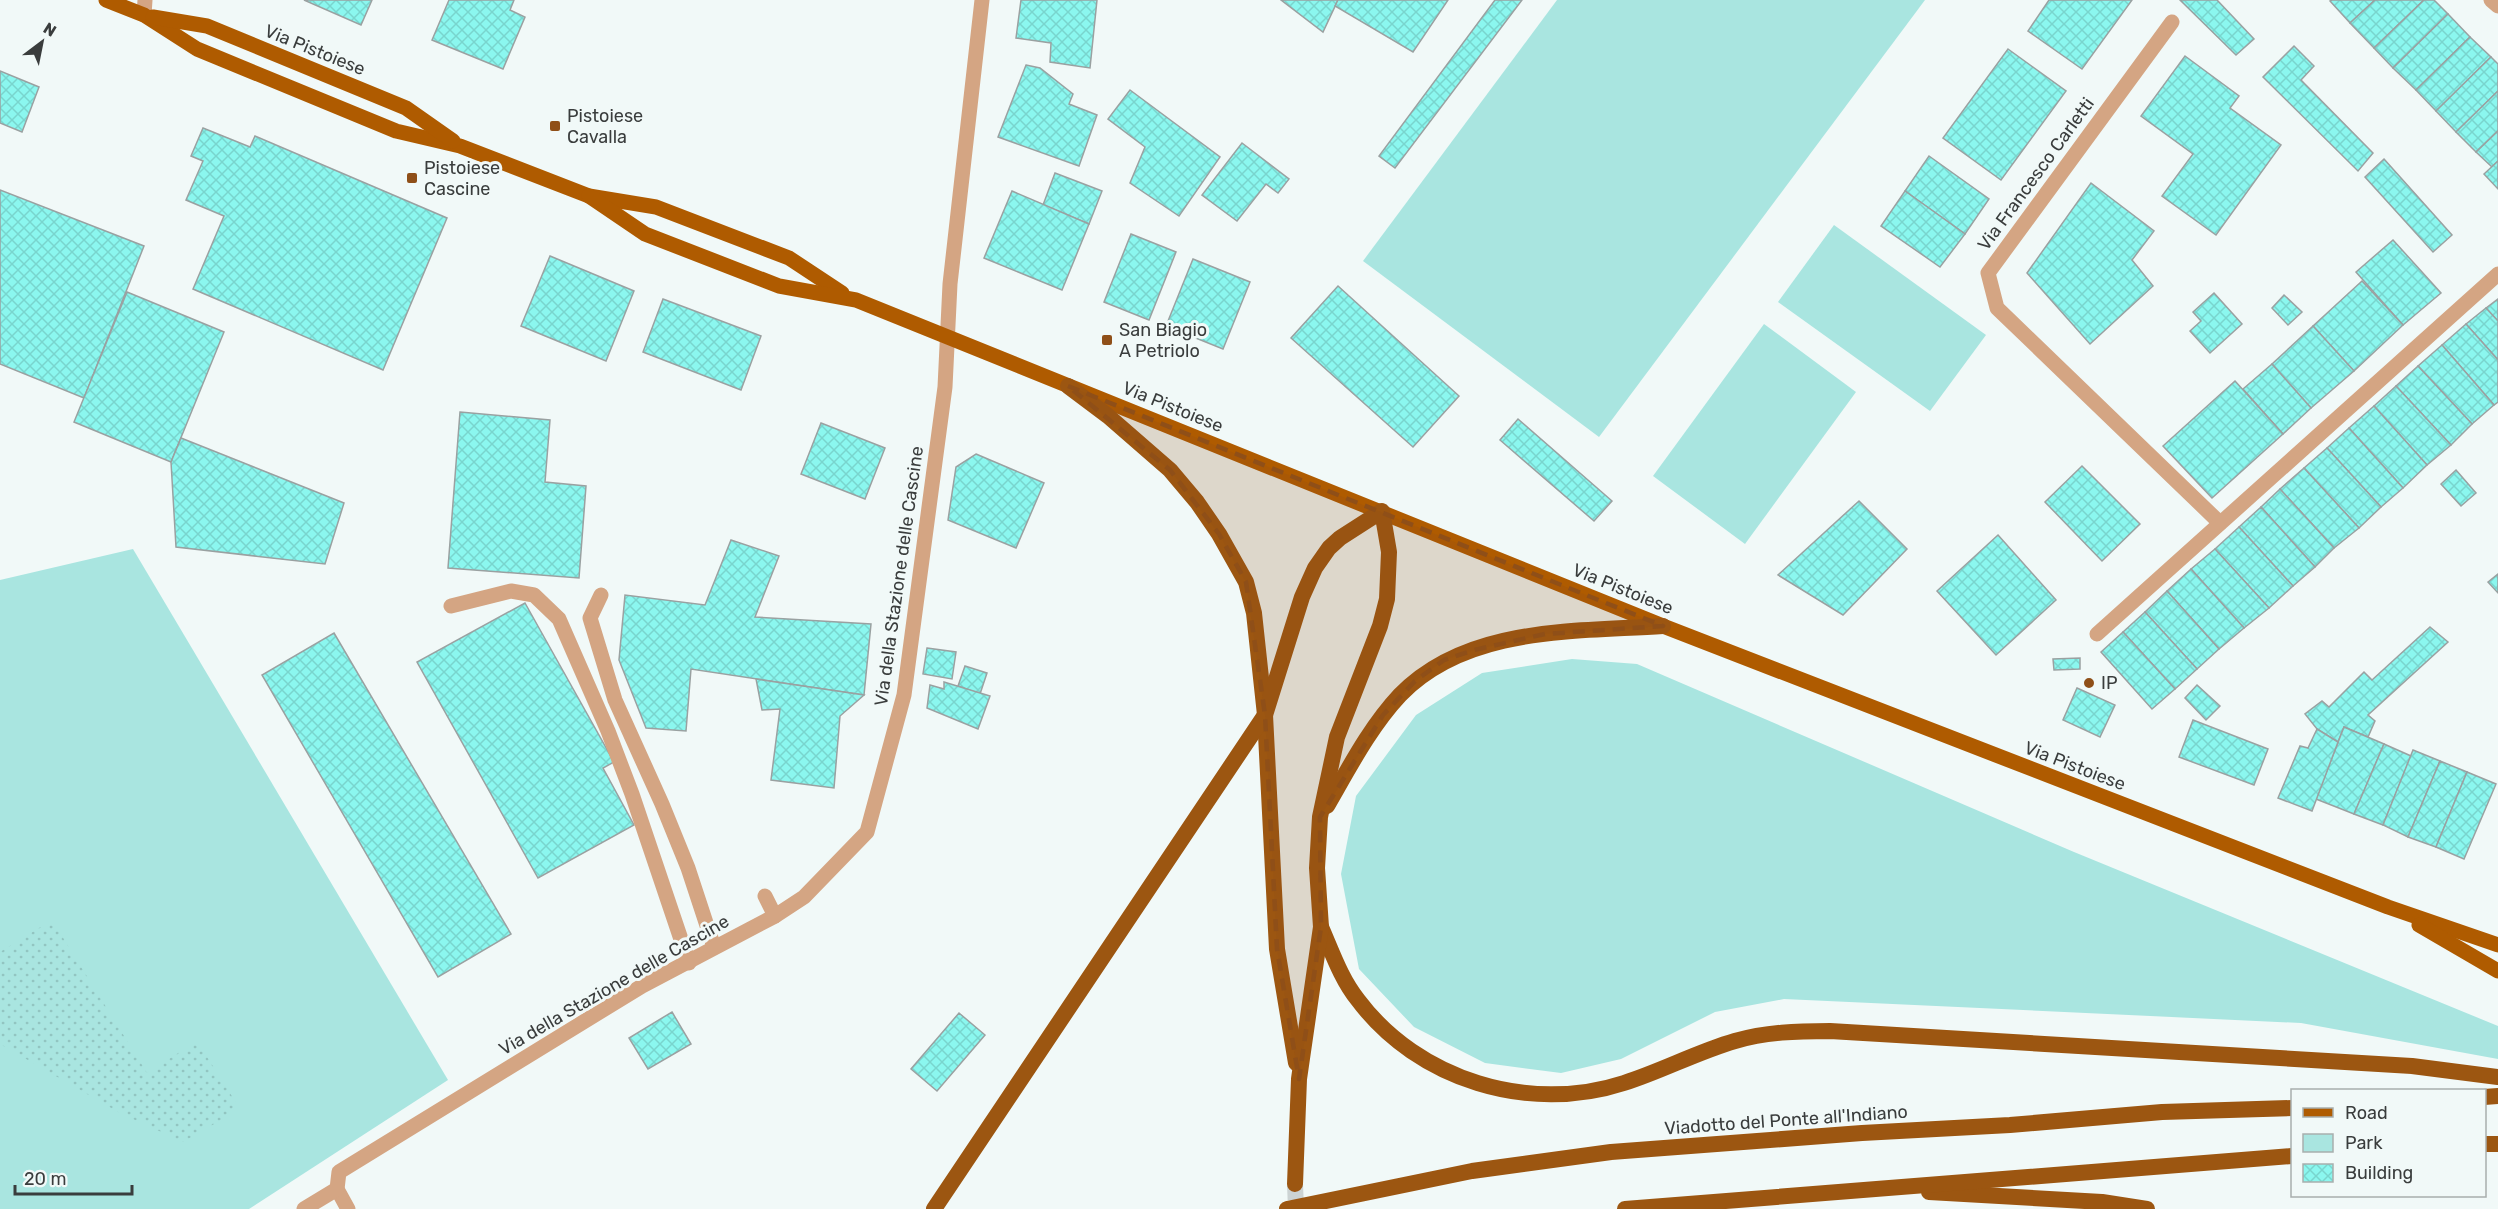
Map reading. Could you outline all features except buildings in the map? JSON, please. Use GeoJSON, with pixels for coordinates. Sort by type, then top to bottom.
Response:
{"type":"FeatureCollection","features":[{"type":"Feature","properties":{"kind":"highway"},"geometry":{"type":"LineString","coordinates":[[1068,386],[1108,416],[1170,470],[1220,534],[1246,582],[1255,625],[1265,715],[1277,949],[1299,1079]]}},
{"type":"Feature","properties":{"kind":"highway"},"geometry":{"type":"LineString","coordinates":[[934,1209],[1265,715],[1302,597],[1315,568],[1329,548],[1340,538],[1382,511],[1389,552],[1387,599],[1380,626],[1337,737],[1320,817],[1317,868],[1321,927],[1299,1079],[1295,1184]]}},
{"type":"Feature","properties":{"kind":"highway"},"geometry":{"type":"LineString","coordinates":[[1320,817],[1383,715],[1415,681],[1444,660],[1507,640],[1545,634],[1664,626]]}},
{"type":"Feature","properties":{"kind":"highway"},"geometry":{"type":"LineString","coordinates":[[1321,927],[1347,985],[1370,1015],[1397,1040],[1425,1059],[1463,1078],[1516,1093],[1549,1095],[1587,1093],[1623,1084],[1732,1042],[1790,1031],[1830,1031],[2412,1066],[2498,1077]]}},
{"type":"Feature","properties":{"kind":"highway","name":"Viadotto del Ponte all'Indiano"},"geometry":{"type":"LineString","coordinates":[[1287,1209],[1472,1170],[1611,1152],[1862,1133],[2010,1125],[2162,1112],[2291,1108]]}},
{"type":"Feature","properties":{"kind":"highway"},"geometry":{"type":"LineString","coordinates":[[1625,1209],[2291,1156]]}},
{"type":"Feature","properties":{"kind":"highway"},"geometry":{"type":"LineString","coordinates":[[1865,1189],[2102,1202],[2147,1209]]}},
{"type":"Feature","properties":{"kind":"main road","name":"Via Pistoiese"},"geometry":{"type":"LineString","coordinates":[[106,0],[207,26],[406,108],[460,146]]}},
{"type":"Feature","properties":{"kind":"main road","name":"Via Pistoiese"},"geometry":{"type":"LineString","coordinates":[[144,8],[197,49],[396,131],[460,146],[589,196],[656,207],[789,258],[848,297],[1664,626],[2388,907],[2498,945]]}},
{"type":"Feature","properties":{"kind":"main road","name":"Via Pistoiese"},"geometry":{"type":"LineString","coordinates":[[589,196],[645,234],[779,286],[848,297]]}},
{"type":"Feature","properties":{"kind":"main road","name":"Via Pistoiese"},"geometry":{"type":"LineString","coordinates":[[2388,907],[2498,971]]}},
{"type":"Feature","properties":{"kind":"street","name":"Via della Stazione delle Cascine"},"geometry":{"type":"LineString","coordinates":[[337,1189],[339,1172],[642,986],[775,916],[804,897],[867,832],[904,695],[945,387],[950,285],[982,0]]}},
{"type":"Feature","properties":{"kind":"street"},"geometry":{"type":"LineString","coordinates":[[2492,0],[2498,6]]}},
{"type":"Feature","properties":{"kind":"street","name":"Via Francesco Carletti"},"geometry":{"type":"LineString","coordinates":[[2172,22],[1988,273],[1997,308],[2220,523]]}},
{"type":"Feature","properties":{"kind":"street"},"geometry":{"type":"LineString","coordinates":[[2097,634],[2498,274]]}},
{"type":"Feature","properties":{"kind":"street"},"geometry":{"type":"LineString","coordinates":[[451,606],[511,591],[534,595],[559,619],[616,752],[689,963]]}},
{"type":"Feature","properties":{"kind":"street"},"geometry":{"type":"LineString","coordinates":[[601,595],[590,618],[615,700],[684,857],[714,947]]}},
{"type":"Feature","properties":{"kind":"street"},"geometry":{"type":"LineString","coordinates":[[765,896],[775,916]]}},
{"type":"Feature","properties":{"kind":"street"},"geometry":{"type":"LineString","coordinates":[[304,1209],[337,1189],[348,1209]]}},
{"type":"Feature","properties":{"kind":"highlighted area"},"geometry":{"type":"Polygon","coordinates":[[[1068,386],[1663,626],[1545,634],[1474,650],[1444,660],[1415,681],[1383,715],[1320,817],[1321,927],[1299,1079],[1277,949],[1265,715],[1246,582],[1219,534],[1170,470],[1068,386]]]}},
{"type":"Feature","properties":{"kind":"green space"},"geometry":{"type":"Polygon","coordinates":[[[1557,0],[1925,0],[1599,437],[1363,261],[1557,0]]]}},
{"type":"Feature","properties":{"kind":"green space"},"geometry":{"type":"Polygon","coordinates":[[[1834,225],[1986,335],[1930,411],[1778,302],[1834,225]]]}},
{"type":"Feature","properties":{"kind":"green space"},"geometry":{"type":"Polygon","coordinates":[[[1764,324],[1856,392],[1745,544],[1653,476],[1764,324]]]}},
{"type":"Feature","properties":{"kind":"green space"},"geometry":{"type":"Polygon","coordinates":[[[133,549],[448,1080],[249,1209],[0,1209],[0,580],[133,549]]]}},
{"type":"Feature","properties":{"kind":"green space"},"geometry":{"type":"Polygon","coordinates":[[[1572,659],[1637,664],[2074,852],[2498,1026],[2498,1059],[2301,1023],[1784,999],[1715,1012],[1621,1059],[1561,1073],[1485,1063],[1414,1027],[1359,969],[1341,874],[1356,796],[1416,715],[1482,673],[1572,659]]]}},
{"type":"Feature","properties":{"kind":"green space"},"geometry":{"type":"Polygon","coordinates":[[[52,920],[147,1073],[197,1041],[240,1109],[183,1142],[120,1113],[0,1044],[0,952],[52,920]]]}},
{"type":"Feature","properties":{"kind":"tunnel"},"geometry":{"type":"LineString","coordinates":[[1295,1184],[1296,1209]]}},
{"type":"Feature","properties":{"kind":"place","name":"Pistoiese Cavalla"},"geometry":{"type":"Point","coordinates":[555,126]}},
{"type":"Feature","properties":{"kind":"place","name":"Pistoiese Cascine"},"geometry":{"type":"Point","coordinates":[412,178]}},
{"type":"Feature","properties":{"kind":"place","name":"San Biagio A Petriolo"},"geometry":{"type":"Point","coordinates":[1107,340]}},
{"type":"Feature","properties":{"kind":"place","name":"IP"},"geometry":{"type":"Point","coordinates":[2089,683]}}]}
